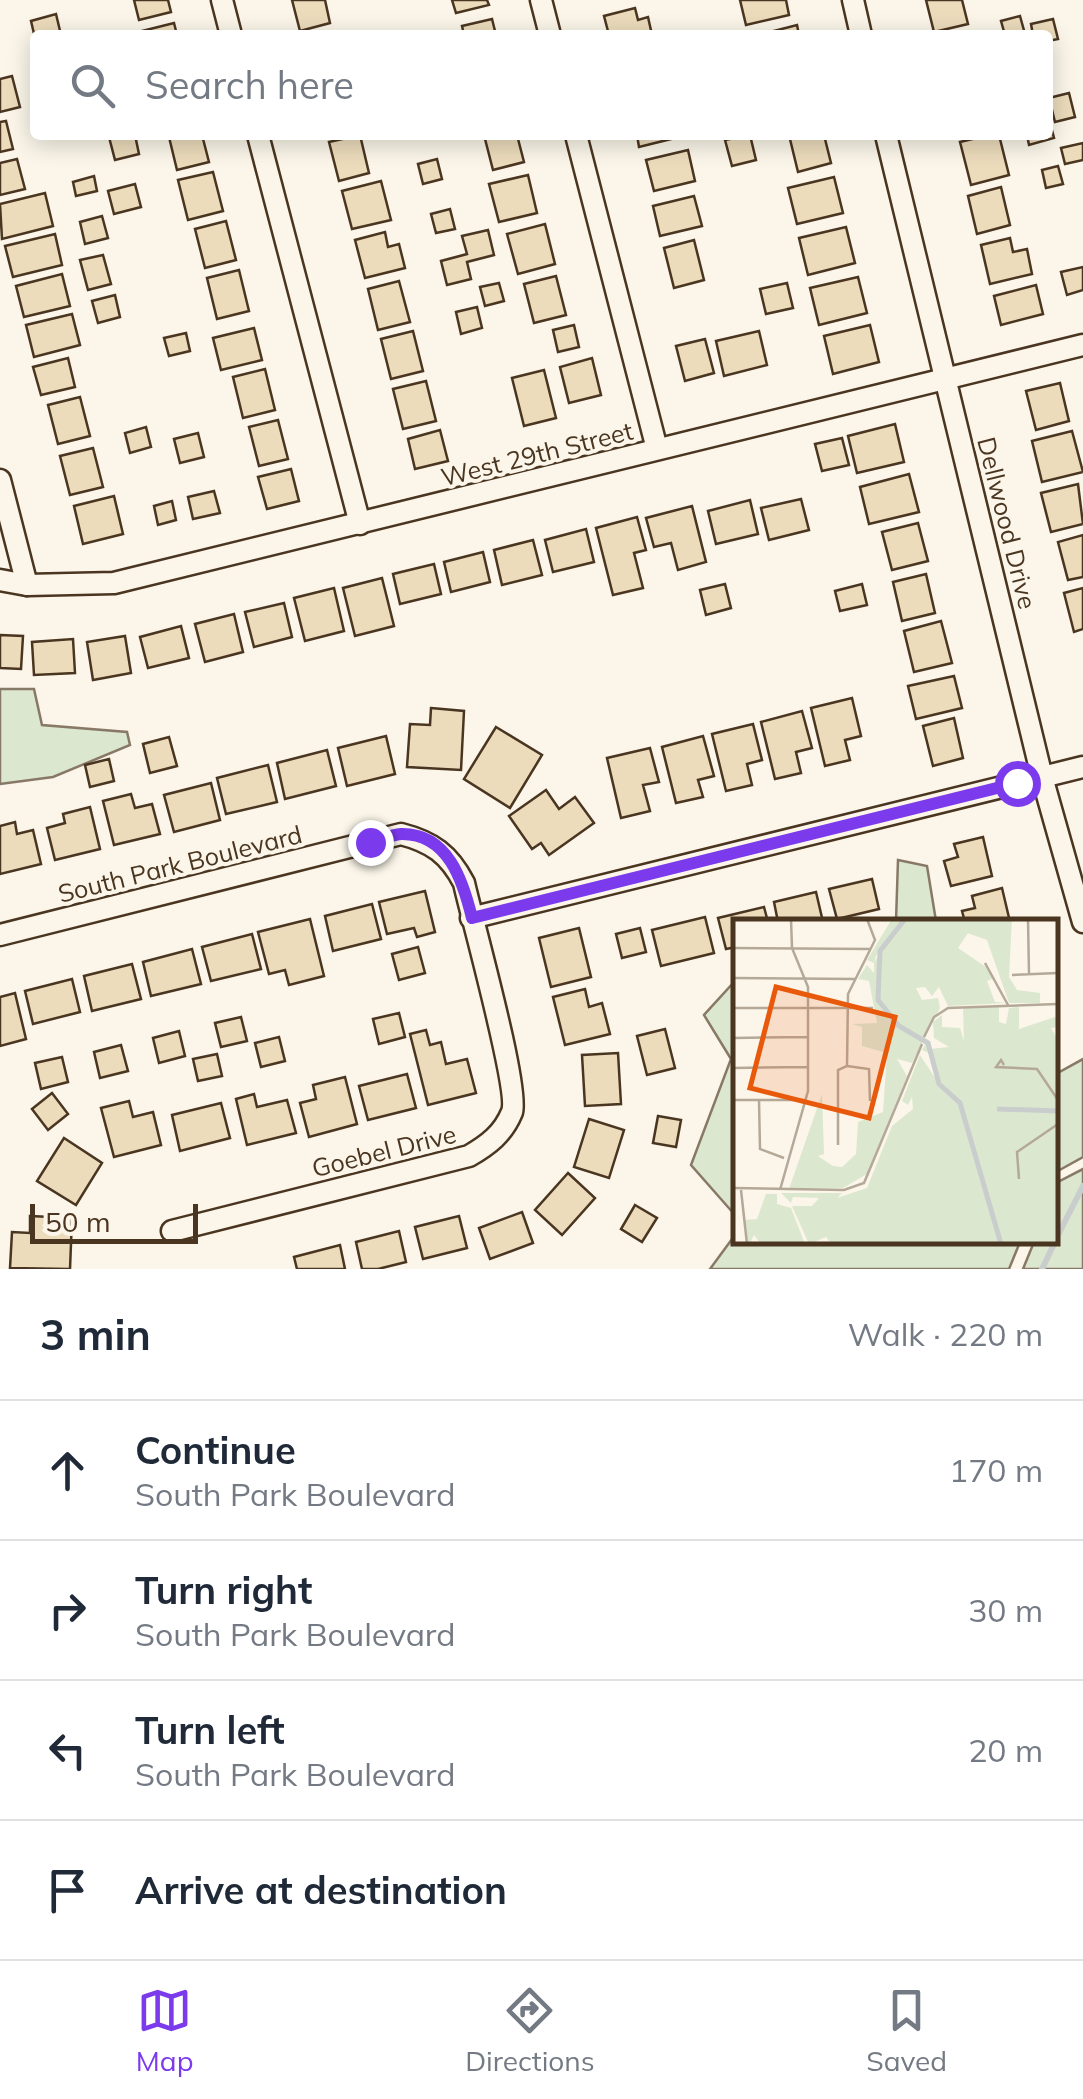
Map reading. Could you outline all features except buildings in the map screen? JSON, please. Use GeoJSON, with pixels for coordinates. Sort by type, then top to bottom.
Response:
{"type":"FeatureCollection","features":[{"type":"Feature","properties":{"kind":"street"},"geometry":{"type":"LineString","coordinates":[[222,0],[231,30]]}},
{"type":"Feature","properties":{"kind":"street"},"geometry":{"type":"LineString","coordinates":[[541,0],[549,30]]}},
{"type":"Feature","properties":{"kind":"street"},"geometry":{"type":"LineString","coordinates":[[852,0],[860,30]]}},
{"type":"Feature","properties":{"kind":"street"},"geometry":{"type":"LineString","coordinates":[[259,140],[360,524]]}},
{"type":"Feature","properties":{"kind":"street"},"geometry":{"type":"LineString","coordinates":[[577,140],[657,450]]}},
{"type":"Feature","properties":{"kind":"street","name":"Dellwood Drive"},"geometry":{"type":"LineString","coordinates":[[887,140],[1042,777],[1083,922]]}},
{"type":"Feature","properties":{"kind":"street","name":"West 29th Street"},"geometry":{"type":"LineString","coordinates":[[0,580],[27,584],[114,583],[1083,345]]}},
{"type":"Feature","properties":{"kind":"street"},"geometry":{"type":"LineString","coordinates":[[0,480],[27,584]]}},
{"type":"Feature","properties":{"kind":"street"},"geometry":{"type":"LineString","coordinates":[[472,918],[1083,767]]}},
{"type":"Feature","properties":{"kind":"street","name":"South Park Boulevard"},"geometry":{"type":"LineString","coordinates":[[0,935],[402,834],[429,841],[453,862],[464,882],[472,918]]}},
{"type":"Feature","properties":{"kind":"street","name":"Goebel Drive"},"geometry":{"type":"LineString","coordinates":[[172,1231],[470,1156],[494,1142],[514,1109],[508,1064],[472,918]]}},
{"type":"Feature","properties":{"kind":"green space"},"geometry":{"type":"Polygon","coordinates":[[[0,689],[34,689],[42,725],[127,732],[130,745],[53,777],[0,784],[0,689]]]}},
{"type":"Feature","properties":{"kind":"green space"},"geometry":{"type":"Polygon","coordinates":[[[898,860],[927,866],[936,919],[896,919],[898,860]]]}},
{"type":"Feature","properties":{"kind":"green space"},"geometry":{"type":"Polygon","coordinates":[[[733,983],[733,1213],[691,1165],[731,1059],[704,1015],[733,983]]]}},
{"type":"Feature","properties":{"kind":"green space"},"geometry":{"type":"Polygon","coordinates":[[[1083,1059],[1083,1157],[1058,1171],[1058,1073],[1083,1059]]]}},
{"type":"Feature","properties":{"kind":"green space"},"geometry":{"type":"Polygon","coordinates":[[[1083,1169],[1083,1269],[1023,1269],[1033,1244],[1058,1244],[1058,1182],[1083,1169]]]}},
{"type":"Feature","properties":{"kind":"green space"},"geometry":{"type":"Polygon","coordinates":[[[733,1238],[733,1244],[1019,1244],[1009,1269],[710,1269],[733,1238]]]}},
{"type":"Feature","properties":{"kind":"waterway"},"geometry":{"type":"LineString","coordinates":[[1058,1235],[1083,1186]]}},
{"type":"Feature","properties":{"kind":"waterway"},"geometry":{"type":"LineString","coordinates":[[1042,1269],[1054,1244]]}},
{"type":"Feature","properties":{"kind":"route"},"geometry":{"type":"LineString","coordinates":[[370,842],[402,834],[429,841],[453,862],[464,882],[472,918],[1017,783]]}}]}
